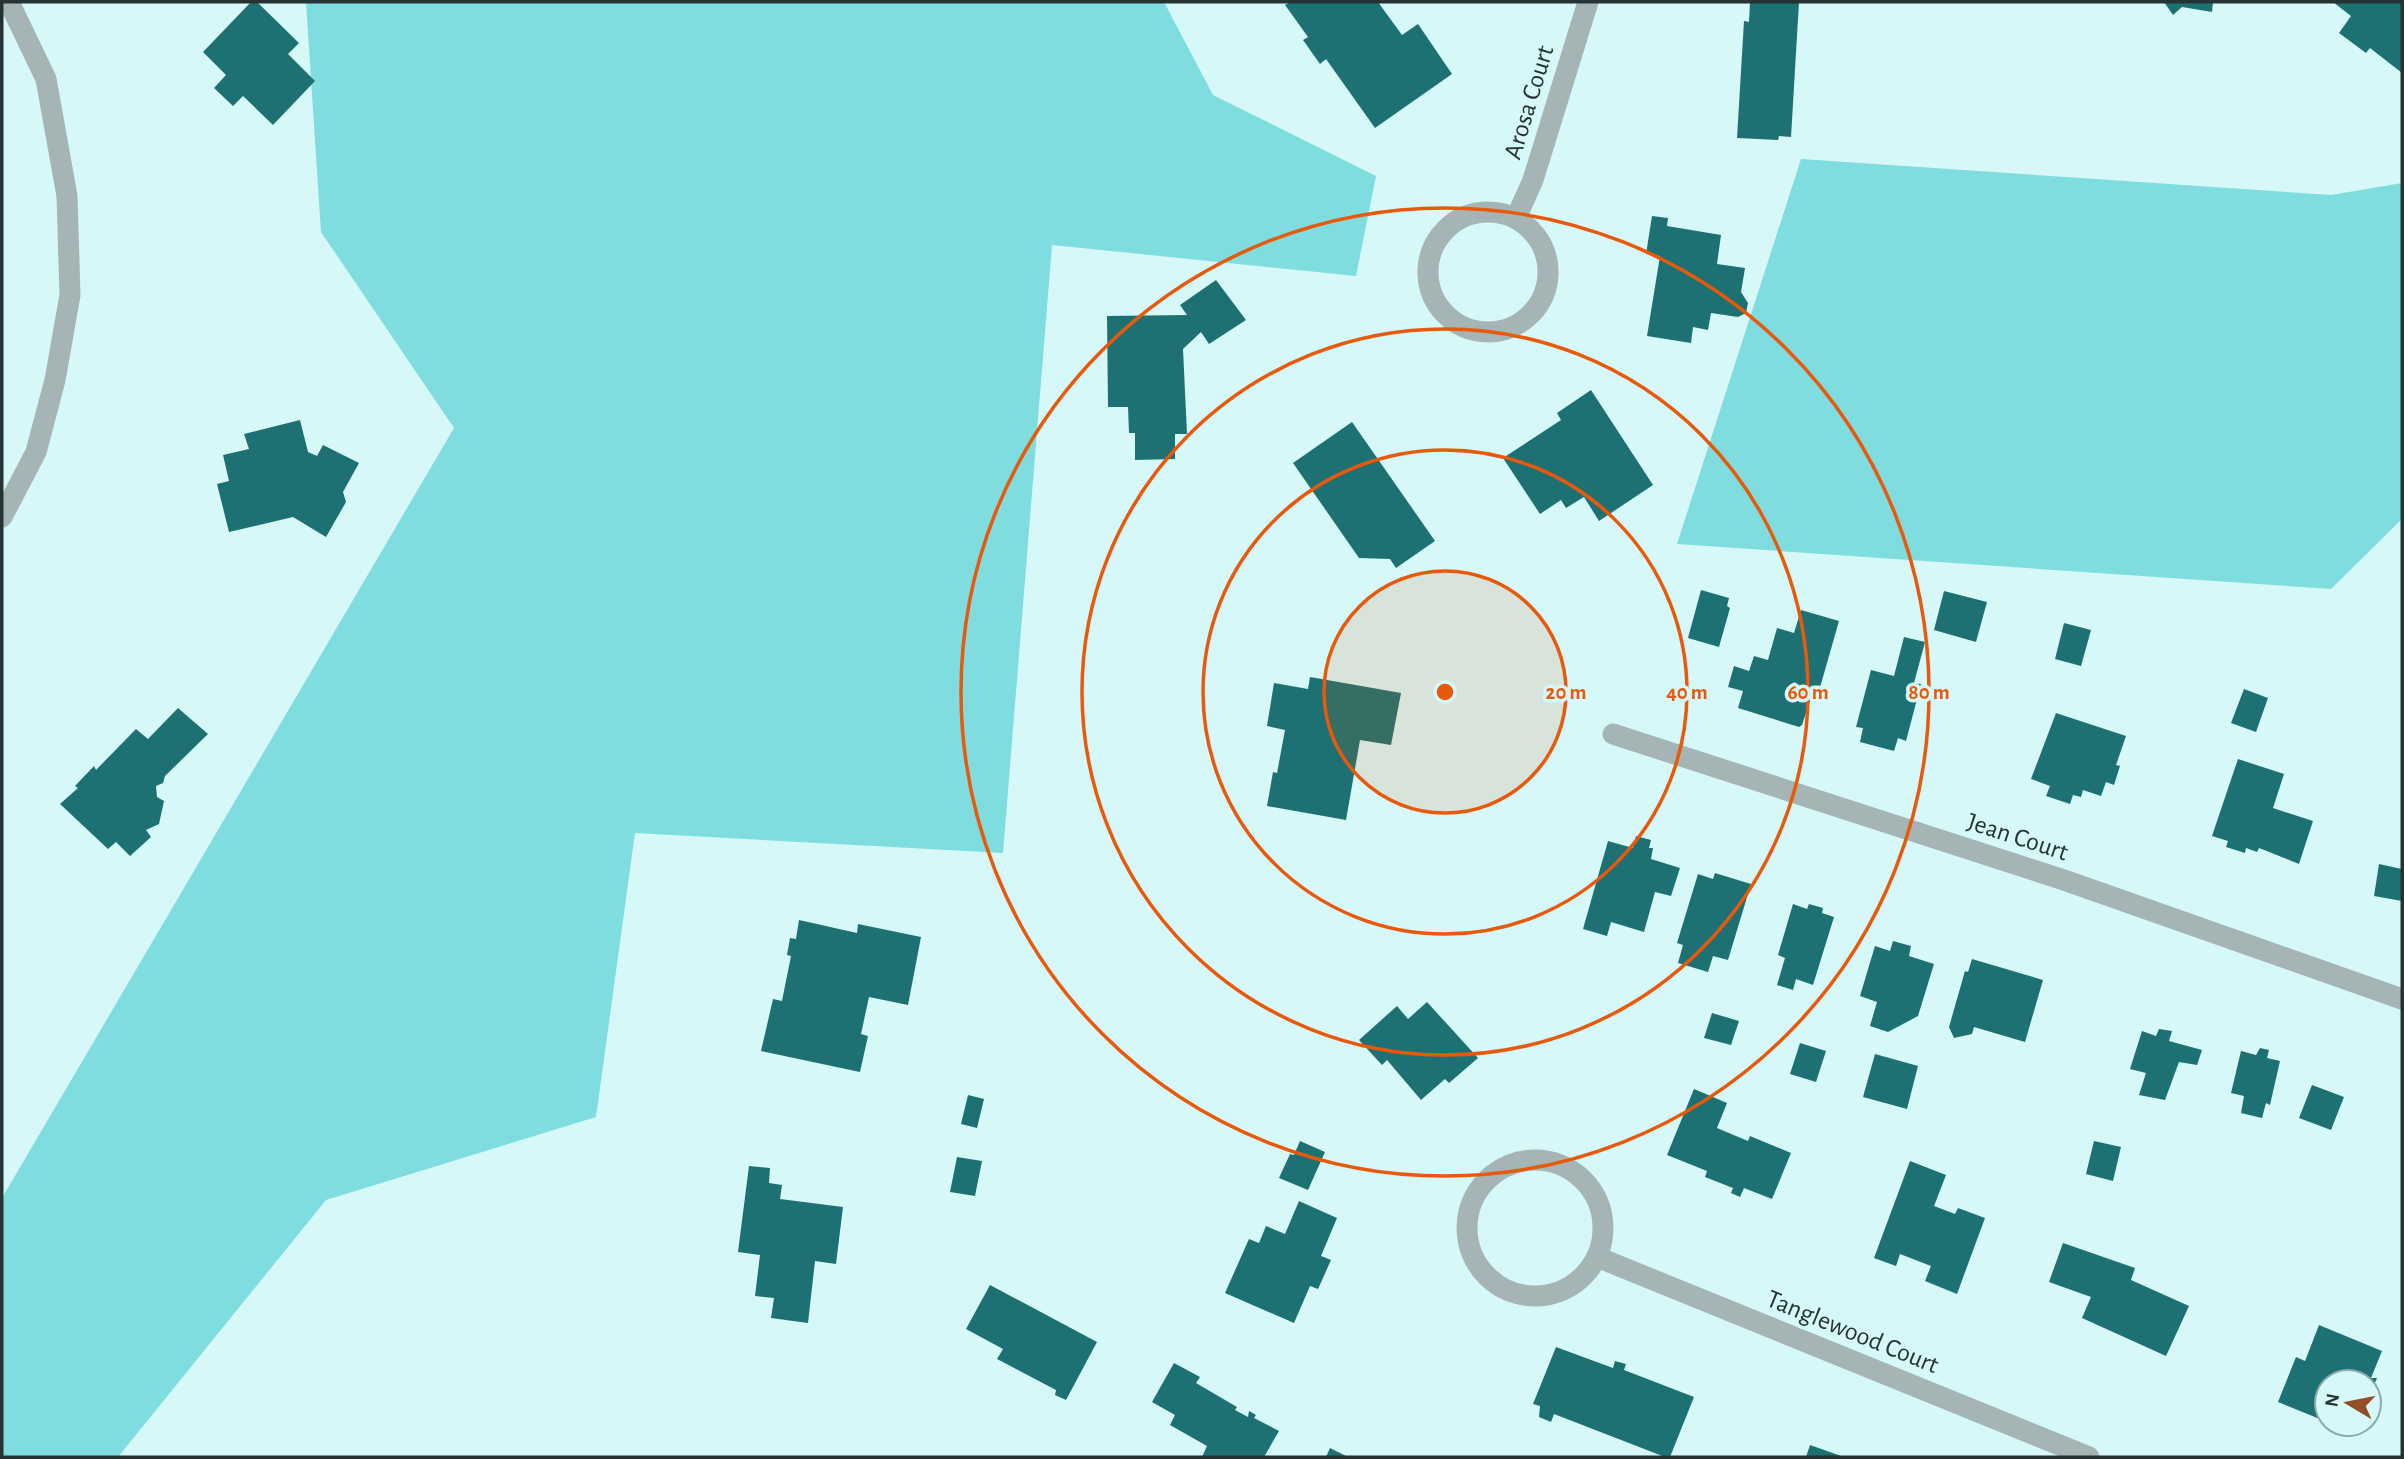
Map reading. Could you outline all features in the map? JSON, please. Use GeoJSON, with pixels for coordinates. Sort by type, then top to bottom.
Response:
{"type":"FeatureCollection","features":[{"type":"Feature","properties":{"kind":"street"},"geometry":{"type":"LineString","coordinates":[[2,517],[36,452],[55,380],[70,295],[67,196],[46,79],[9,2]]}},
{"type":"Feature","properties":{"kind":"street","name":"Arosa Court"},"geometry":{"type":"LineString","coordinates":[[1516,218],[1533,180],[1588,2]]}},
{"type":"Feature","properties":{"kind":"street"},"geometry":{"type":"LineString","coordinates":[[1476,212],[1496,212],[1516,218],[1532,230],[1542,246],[1548,264],[1547,284],[1541,302],[1528,317],[1512,328],[1493,332],[1474,331],[1455,323],[1440,309],[1431,291],[1428,271],[1432,251],[1441,233],[1457,220],[1476,212]]}},
{"type":"Feature","properties":{"kind":"street","name":"Jean Court"},"geometry":{"type":"LineString","coordinates":[[1613,734],[2064,880],[2402,999]]}},
{"type":"Feature","properties":{"kind":"street"},"geometry":{"type":"LineString","coordinates":[[1543,1160],[1564,1166],[1581,1178],[1595,1195],[1602,1215],[1603,1237],[1597,1258],[1583,1276],[1564,1290],[1542,1296],[1519,1295],[1498,1285],[1481,1270],[1471,1249],[1467,1226],[1471,1203],[1483,1184],[1501,1169],[1521,1161],[1543,1160]]}},
{"type":"Feature","properties":{"kind":"street","name":"Tanglewood Court"},"geometry":{"type":"LineString","coordinates":[[1597,1258],[2089,1457]]}},
{"type":"Feature","properties":{"kind":"shaded area"},"geometry":{"type":"Polygon","coordinates":[[[306,2],[1164,2],[1213,95],[1376,176],[1356,276],[1052,245],[1003,853],[635,833],[596,1117],[326,1200],[118,1457],[2,1457],[2,1198],[454,428],[321,232],[306,2]]]}},
{"type":"Feature","properties":{"kind":"shaded area"},"geometry":{"type":"Polygon","coordinates":[[[1801,159],[2331,195],[2402,183],[2402,519],[2331,589],[1677,544],[1801,159]]]}},
{"type":"Feature","properties":{"kind":"building"},"geometry":{"type":"Polygon","coordinates":[[[251,2],[257,2],[299,43],[288,54],[315,81],[273,125],[243,96],[233,106],[214,88],[226,75],[203,52],[251,2]]]}},
{"type":"Feature","properties":{"kind":"building"},"geometry":{"type":"Polygon","coordinates":[[[1290,2],[1378,2],[1402,35],[1418,24],[1452,74],[1375,128],[1326,59],[1320,64],[1303,40],[1308,37],[1285,5],[1290,2]]]}},
{"type":"Feature","properties":{"kind":"building"},"geometry":{"type":"Polygon","coordinates":[[[1750,2],[1799,2],[1791,137],[1779,136],[1778,140],[1737,138],[1744,21],[1749,22],[1750,2]]]}},
{"type":"Feature","properties":{"kind":"building"},"geometry":{"type":"Polygon","coordinates":[[[2164,2],[2213,2],[2212,12],[2182,7],[2173,15],[2164,2]]]}},
{"type":"Feature","properties":{"kind":"building"},"geometry":{"type":"Polygon","coordinates":[[[2333,2],[2402,2],[2402,73],[2370,48],[2366,53],[2339,33],[2351,16],[2333,2]]]}},
{"type":"Feature","properties":{"kind":"building"},"geometry":{"type":"Polygon","coordinates":[[[1652,216],[1668,218],[1667,226],[1721,235],[1717,264],[1745,268],[1741,292],[1748,303],[1746,313],[1738,317],[1711,313],[1708,330],[1693,327],[1691,343],[1647,336],[1660,256],[1646,254],[1652,216]]]}},
{"type":"Feature","properties":{"kind":"building"},"geometry":{"type":"Polygon","coordinates":[[[1216,280],[1246,320],[1209,344],[1201,332],[1183,349],[1187,434],[1175,434],[1175,459],[1135,460],[1135,433],[1129,433],[1128,407],[1108,407],[1107,316],[1187,315],[1180,305],[1216,280]]]}},
{"type":"Feature","properties":{"kind":"building"},"geometry":{"type":"Polygon","coordinates":[[[1591,390],[1653,485],[1599,521],[1584,497],[1566,508],[1561,500],[1540,514],[1503,458],[1561,420],[1557,413],[1591,390]]]}},
{"type":"Feature","properties":{"kind":"building"},"geometry":{"type":"Polygon","coordinates":[[[300,420],[308,452],[317,456],[323,445],[359,463],[343,492],[346,502],[326,537],[293,517],[229,532],[217,484],[229,481],[223,455],[249,449],[244,434],[300,420]]]}},
{"type":"Feature","properties":{"kind":"building"},"geometry":{"type":"Polygon","coordinates":[[[1352,422],[1435,541],[1396,568],[1390,559],[1359,558],[1293,463],[1352,422]]]}},
{"type":"Feature","properties":{"kind":"building"},"geometry":{"type":"Polygon","coordinates":[[[1701,590],[1729,598],[1727,606],[1730,608],[1719,647],[1688,638],[1701,590]]]}},
{"type":"Feature","properties":{"kind":"building"},"geometry":{"type":"Polygon","coordinates":[[[1944,591],[1987,602],[1976,642],[1934,630],[1944,591]]]}},
{"type":"Feature","properties":{"kind":"building"},"geometry":{"type":"Polygon","coordinates":[[[1801,610],[1839,621],[1819,691],[1814,689],[1799,727],[1738,708],[1743,691],[1728,687],[1734,666],[1749,671],[1754,656],[1768,660],[1777,628],[1794,633],[1801,610]]]}},
{"type":"Feature","properties":{"kind":"building"},"geometry":{"type":"Polygon","coordinates":[[[2064,623],[2091,630],[2081,666],[2055,659],[2064,623]]]}},
{"type":"Feature","properties":{"kind":"building"},"geometry":{"type":"Polygon","coordinates":[[[1904,637],[1925,642],[1914,683],[1921,684],[1906,741],[1898,738],[1894,751],[1860,742],[1863,728],[1856,727],[1871,670],[1894,676],[1904,637]]]}},
{"type":"Feature","properties":{"kind":"building"},"geometry":{"type":"Polygon","coordinates":[[[1310,677],[1401,693],[1391,745],[1360,740],[1346,820],[1267,806],[1273,772],[1277,773],[1285,730],[1267,726],[1274,683],[1308,689],[1310,677]]]}},
{"type":"Feature","properties":{"kind":"building"},"geometry":{"type":"Polygon","coordinates":[[[2244,689],[2268,698],[2256,732],[2231,723],[2244,689]]]}},
{"type":"Feature","properties":{"kind":"building"},"geometry":{"type":"Polygon","coordinates":[[[178,708],[208,734],[165,776],[163,783],[156,786],[157,797],[164,801],[159,824],[146,830],[151,837],[130,856],[116,842],[108,849],[60,804],[78,788],[75,786],[94,766],[96,770],[136,729],[148,739],[178,708]]]}},
{"type":"Feature","properties":{"kind":"building"},"geometry":{"type":"Polygon","coordinates":[[[2056,713],[2126,736],[2116,765],[2120,766],[2114,785],[2106,782],[2101,796],[2083,790],[2081,797],[2073,795],[2070,804],[2046,796],[2050,786],[2031,779],[2056,713]]]}},
{"type":"Feature","properties":{"kind":"building"},"geometry":{"type":"Polygon","coordinates":[[[2238,759],[2284,774],[2273,808],[2313,821],[2299,864],[2259,848],[2257,852],[2246,848],[2245,853],[2226,847],[2228,841],[2212,836],[2238,759]]]}},
{"type":"Feature","properties":{"kind":"building"},"geometry":{"type":"Polygon","coordinates":[[[1636,836],[1651,840],[1651,859],[1680,868],[1671,896],[1655,892],[1644,932],[1611,922],[1607,936],[1583,929],[1608,841],[1633,848],[1636,836]]]}},
{"type":"Feature","properties":{"kind":"building"},"geometry":{"type":"Polygon","coordinates":[[[2379,864],[2402,869],[2402,901],[2374,896],[2379,864]]]}},
{"type":"Feature","properties":{"kind":"building"},"geometry":{"type":"Polygon","coordinates":[[[1715,873],[1751,884],[1728,960],[1713,956],[1708,972],[1678,963],[1683,945],[1677,943],[1698,874],[1713,879],[1715,873]]]}},
{"type":"Feature","properties":{"kind":"building"},"geometry":{"type":"Polygon","coordinates":[[[1793,904],[1807,909],[1809,904],[1823,908],[1822,913],[1834,917],[1813,985],[1796,979],[1793,990],[1777,985],[1785,958],[1778,955],[1793,904]]]}},
{"type":"Feature","properties":{"kind":"building"},"geometry":{"type":"Polygon","coordinates":[[[799,920],[857,933],[858,924],[921,937],[908,1005],[869,997],[861,1034],[868,1036],[860,1072],[761,1051],[773,999],[782,1001],[791,956],[787,955],[790,938],[796,939],[799,920]]]}},
{"type":"Feature","properties":{"kind":"building"},"geometry":{"type":"Polygon","coordinates":[[[1893,941],[1911,946],[1909,956],[1934,964],[1918,1016],[1888,1032],[1870,1026],[1877,1002],[1860,996],[1875,946],[1890,951],[1893,941]]]}},
{"type":"Feature","properties":{"kind":"building"},"geometry":{"type":"Polygon","coordinates":[[[1972,959],[2043,980],[2025,1042],[1974,1027],[1972,1034],[1954,1038],[1949,1027],[1965,971],[1968,972],[1972,959]]]}},
{"type":"Feature","properties":{"kind":"building"},"geometry":{"type":"Polygon","coordinates":[[[1427,1002],[1478,1058],[1449,1083],[1445,1079],[1421,1100],[1387,1060],[1382,1065],[1359,1040],[1397,1006],[1408,1019],[1427,1002]]]}},
{"type":"Feature","properties":{"kind":"building"},"geometry":{"type":"Polygon","coordinates":[[[1712,1013],[1739,1021],[1731,1045],[1704,1038],[1712,1013]]]}},
{"type":"Feature","properties":{"kind":"building"},"geometry":{"type":"Polygon","coordinates":[[[2159,1029],[2172,1031],[2169,1041],[2202,1050],[2197,1065],[2179,1062],[2165,1100],[2139,1095],[2146,1073],[2130,1069],[2142,1031],[2156,1036],[2159,1029]]]}},
{"type":"Feature","properties":{"kind":"building"},"geometry":{"type":"Polygon","coordinates":[[[1800,1043],[1826,1051],[1816,1082],[1790,1074],[1800,1043]]]}},
{"type":"Feature","properties":{"kind":"building"},"geometry":{"type":"Polygon","coordinates":[[[2260,1048],[2269,1050],[2267,1058],[2280,1061],[2270,1105],[2266,1103],[2262,1118],[2241,1113],[2244,1096],[2231,1093],[2241,1051],[2256,1055],[2260,1048]]]}},
{"type":"Feature","properties":{"kind":"building"},"geometry":{"type":"Polygon","coordinates":[[[1875,1054],[1918,1066],[1907,1109],[1863,1097],[1875,1054]]]}},
{"type":"Feature","properties":{"kind":"building"},"geometry":{"type":"Polygon","coordinates":[[[2312,1085],[2344,1097],[2331,1130],[2299,1118],[2312,1085]]]}},
{"type":"Feature","properties":{"kind":"building"},"geometry":{"type":"Polygon","coordinates":[[[1694,1089],[1727,1103],[1717,1128],[1748,1141],[1750,1136],[1791,1153],[1772,1199],[1744,1188],[1740,1197],[1731,1193],[1733,1188],[1705,1177],[1707,1171],[1667,1155],[1694,1089]]]}},
{"type":"Feature","properties":{"kind":"building"},"geometry":{"type":"Polygon","coordinates":[[[968,1095],[984,1099],[977,1128],[961,1124],[968,1095]]]}},
{"type":"Feature","properties":{"kind":"building"},"geometry":{"type":"Polygon","coordinates":[[[1300,1141],[1325,1152],[1308,1190],[1279,1178],[1290,1154],[1294,1155],[1300,1141]]]}},
{"type":"Feature","properties":{"kind":"building"},"geometry":{"type":"Polygon","coordinates":[[[2094,1141],[2121,1147],[2113,1181],[2086,1174],[2094,1141]]]}},
{"type":"Feature","properties":{"kind":"building"},"geometry":{"type":"Polygon","coordinates":[[[957,1157],[982,1161],[975,1196],[950,1192],[957,1157]]]}},
{"type":"Feature","properties":{"kind":"building"},"geometry":{"type":"Polygon","coordinates":[[[1910,1161],[1946,1175],[1934,1206],[1955,1214],[1958,1208],[1985,1218],[1957,1294],[1925,1281],[1931,1266],[1900,1254],[1896,1266],[1874,1258],[1910,1161]]]}},
{"type":"Feature","properties":{"kind":"building"},"geometry":{"type":"Polygon","coordinates":[[[749,1166],[770,1168],[769,1183],[782,1185],[780,1199],[843,1207],[836,1264],[815,1261],[808,1323],[771,1318],[774,1298],[755,1296],[760,1255],[738,1252],[749,1166]]]}},
{"type":"Feature","properties":{"kind":"building"},"geometry":{"type":"Polygon","coordinates":[[[1299,1201],[1337,1218],[1321,1256],[1331,1260],[1318,1289],[1310,1286],[1294,1323],[1225,1293],[1249,1239],[1259,1243],[1266,1226],[1285,1234],[1299,1201]]]}},
{"type":"Feature","properties":{"kind":"building"},"geometry":{"type":"Polygon","coordinates":[[[2063,1243],[2135,1268],[2131,1280],[2189,1306],[2166,1356],[2082,1318],[2091,1297],[2049,1282],[2063,1243]]]}},
{"type":"Feature","properties":{"kind":"building"},"geometry":{"type":"Polygon","coordinates":[[[990,1285],[1097,1342],[1066,1400],[1055,1395],[1056,1390],[997,1359],[1003,1349],[966,1329],[990,1285]]]}},
{"type":"Feature","properties":{"kind":"building"},"geometry":{"type":"Polygon","coordinates":[[[2319,1325],[2382,1351],[2375,1368],[2313,1368],[2313,1416],[2278,1402],[2296,1357],[2305,1361],[2319,1325]]]}},
{"type":"Feature","properties":{"kind":"building"},"geometry":{"type":"Polygon","coordinates":[[[1556,1347],[1613,1368],[1615,1361],[1626,1364],[1624,1370],[1694,1397],[1670,1457],[1554,1414],[1551,1422],[1539,1417],[1540,1406],[1533,1404],[1556,1347]]]}},
{"type":"Feature","properties":{"kind":"building"},"geometry":{"type":"Polygon","coordinates":[[[1174,1363],[1200,1377],[1196,1383],[1237,1407],[1235,1410],[1248,1417],[1249,1411],[1256,1415],[1254,1418],[1279,1431],[1264,1457],[1202,1457],[1207,1446],[1170,1425],[1175,1415],[1152,1402],[1174,1363]]]}},
{"type":"Feature","properties":{"kind":"building"},"geometry":{"type":"Polygon","coordinates":[[[1810,1445],[1844,1457],[1806,1457],[1810,1445]]]}},
{"type":"Feature","properties":{"kind":"building"},"geometry":{"type":"Polygon","coordinates":[[[1330,1448],[1348,1457],[1326,1457],[1330,1448]]]}}]}
